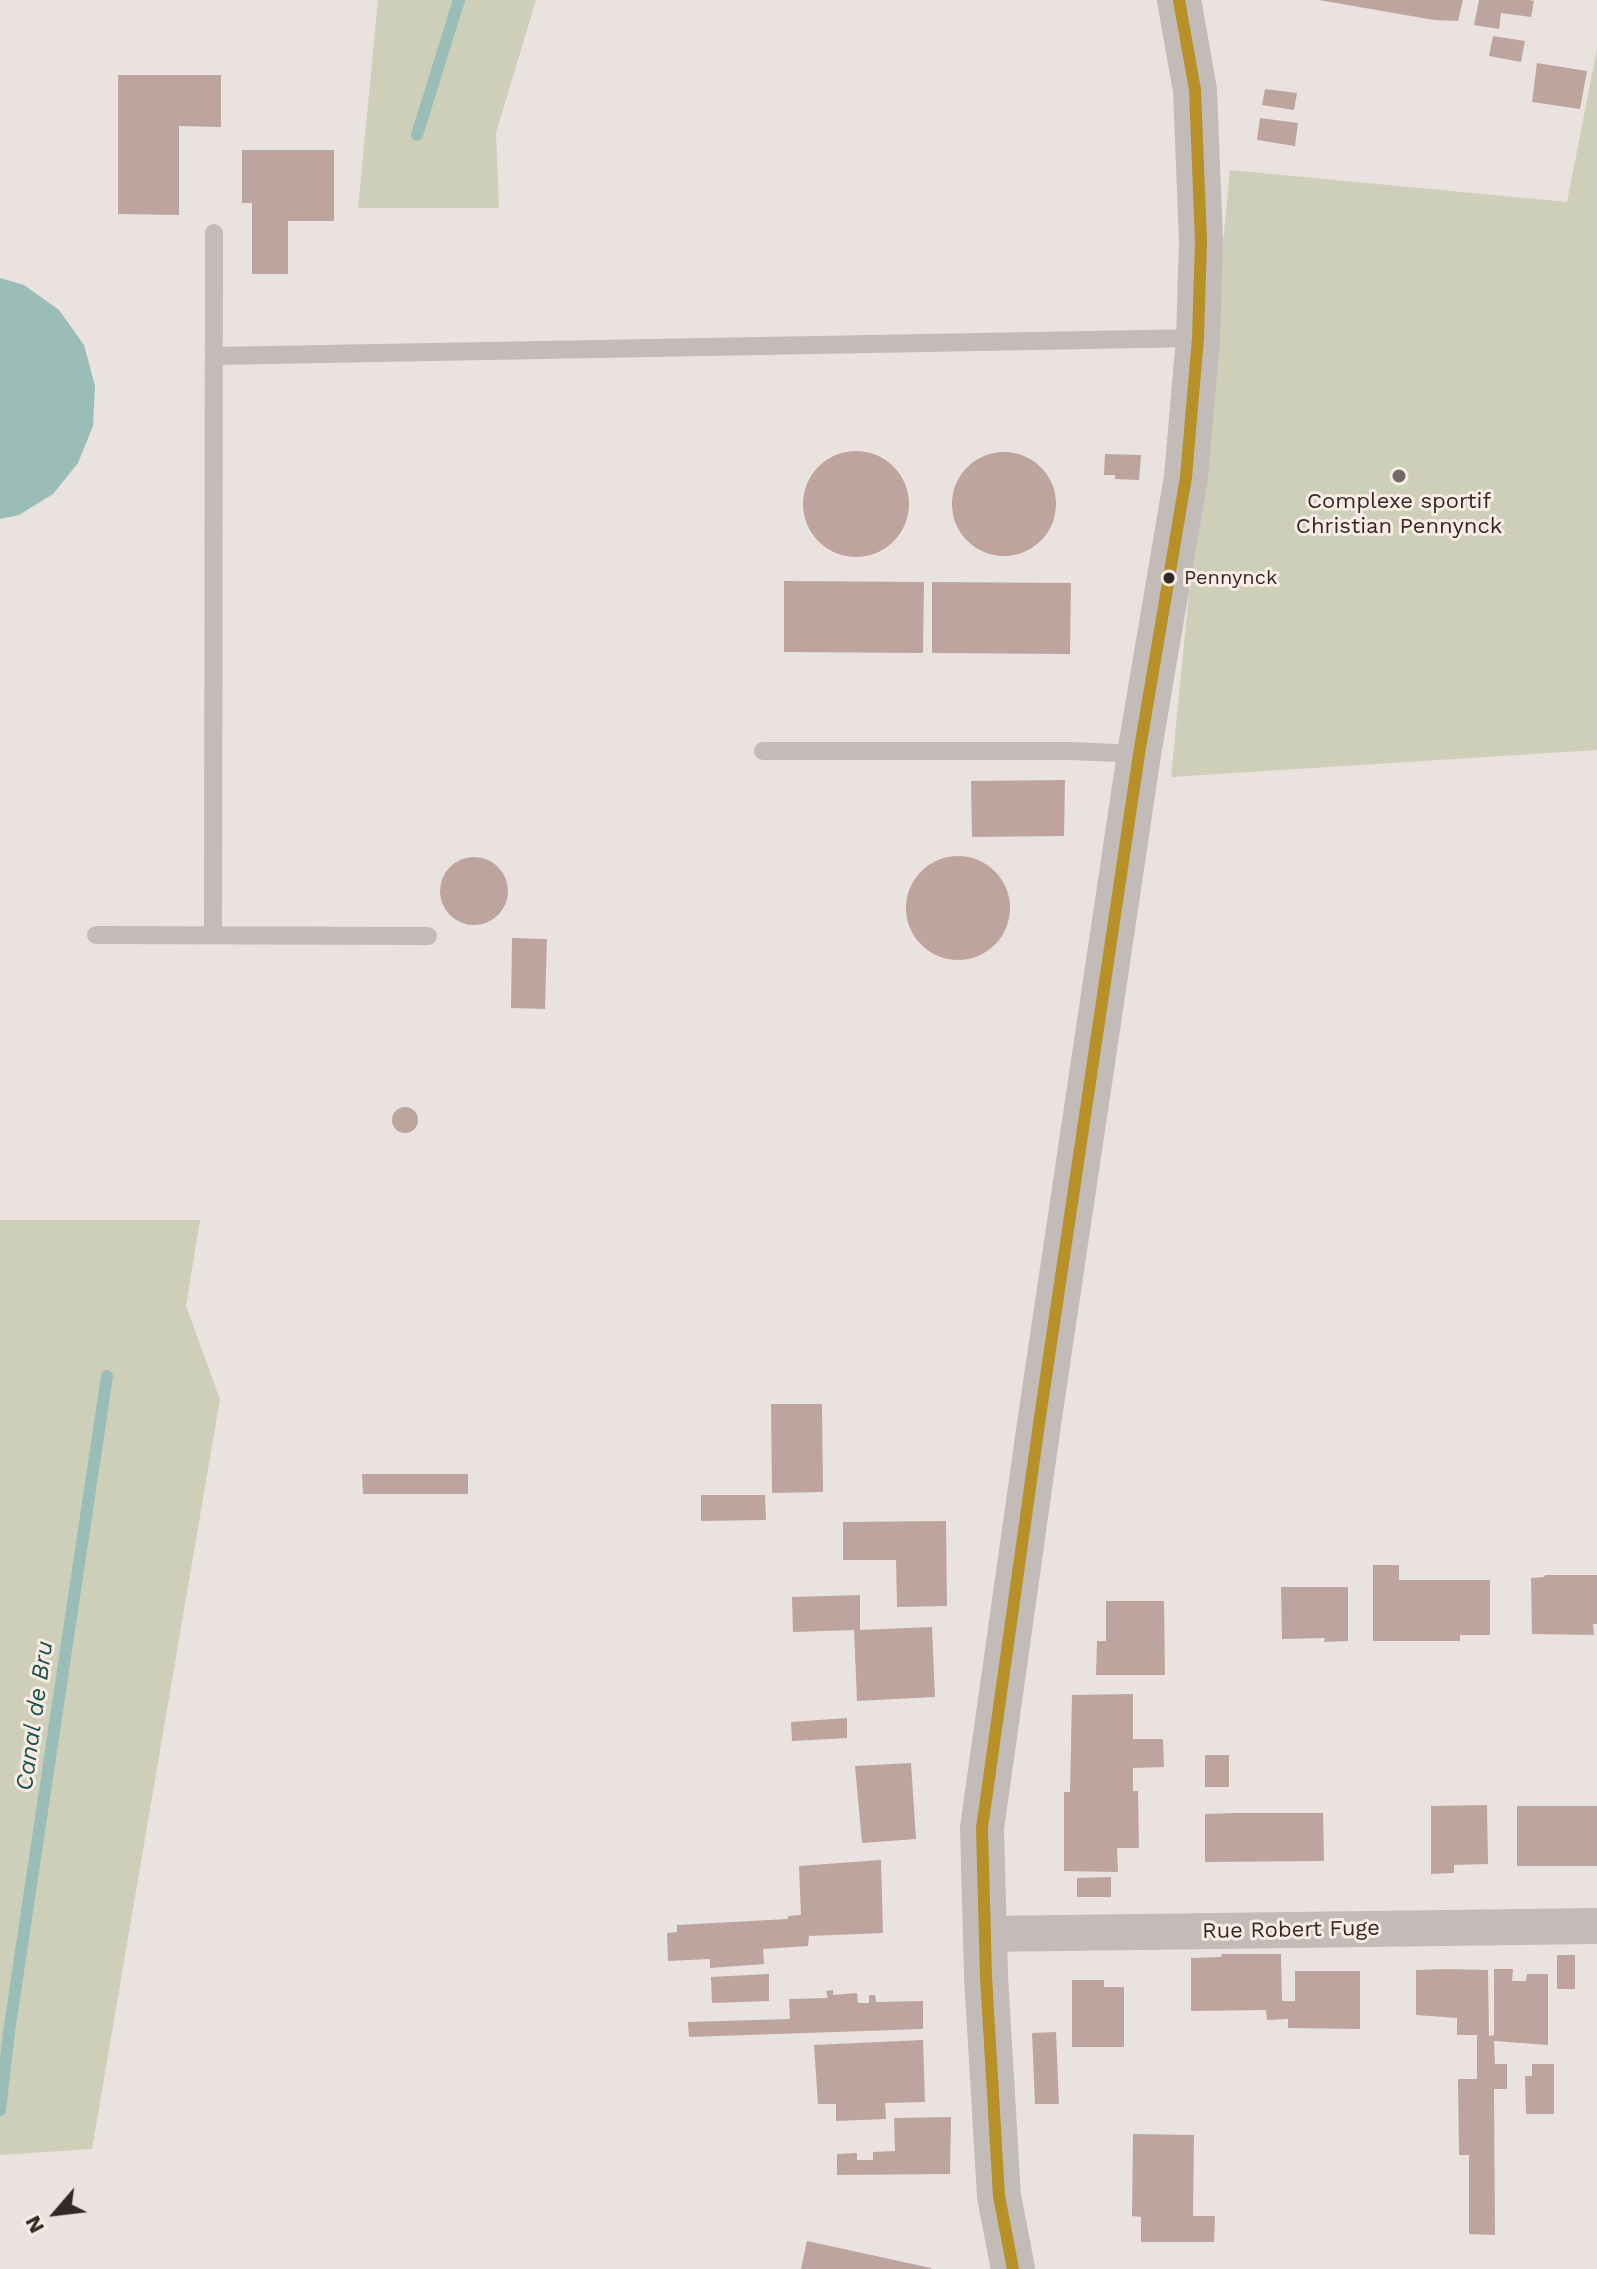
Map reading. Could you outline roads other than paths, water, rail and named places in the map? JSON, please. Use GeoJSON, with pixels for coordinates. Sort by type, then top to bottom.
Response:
{"type":"FeatureCollection","features":[{"type":"Feature","properties":{"kind":"street"},"geometry":{"type":"LineString","coordinates":[[1013,2269],[999,2196],[982,1828],[1139,754],[1186,477],[1198,338],[1201,241],[1198,129],[1191,59],[1179,0]]}},
{"type":"Feature","properties":{"kind":"street","name":"Rue Robert Fuge"},"geometry":{"type":"LineString","coordinates":[[985,1934],[1597,1926]]}},
{"type":"Feature","properties":{"kind":"lane"},"geometry":{"type":"LineString","coordinates":[[213,935],[214,233]]}},
{"type":"Feature","properties":{"kind":"lane"},"geometry":{"type":"LineString","coordinates":[[214,356],[1198,338]]}},
{"type":"Feature","properties":{"kind":"lane"},"geometry":{"type":"LineString","coordinates":[[763,751],[1071,751],[1139,754]]}},
{"type":"Feature","properties":{"kind":"lane"},"geometry":{"type":"LineString","coordinates":[[96,935],[428,936]]}},
{"type":"Feature","properties":{"kind":"water"},"geometry":{"type":"Polygon","coordinates":[[[0,278],[24,285],[59,310],[84,345],[95,386],[93,426],[78,463],[53,494],[19,515],[0,519],[0,278]]]}},
{"type":"Feature","properties":{"kind":"waterway","name":"Canal de Bru"},"geometry":{"type":"LineString","coordinates":[[417,135],[459,0]]}},
{"type":"Feature","properties":{"kind":"waterway","name":"Canal de Bru"},"geometry":{"type":"LineString","coordinates":[[0,2110],[107,1376]]}},
{"type":"Feature","properties":{"kind":"place","name":"Complexe sportif Christian Pennynck"},"geometry":{"type":"Point","coordinates":[1399,476]}},
{"type":"Feature","properties":{"kind":"place","name":"Pennynck"},"geometry":{"type":"Point","coordinates":[1169,578]}}]}
